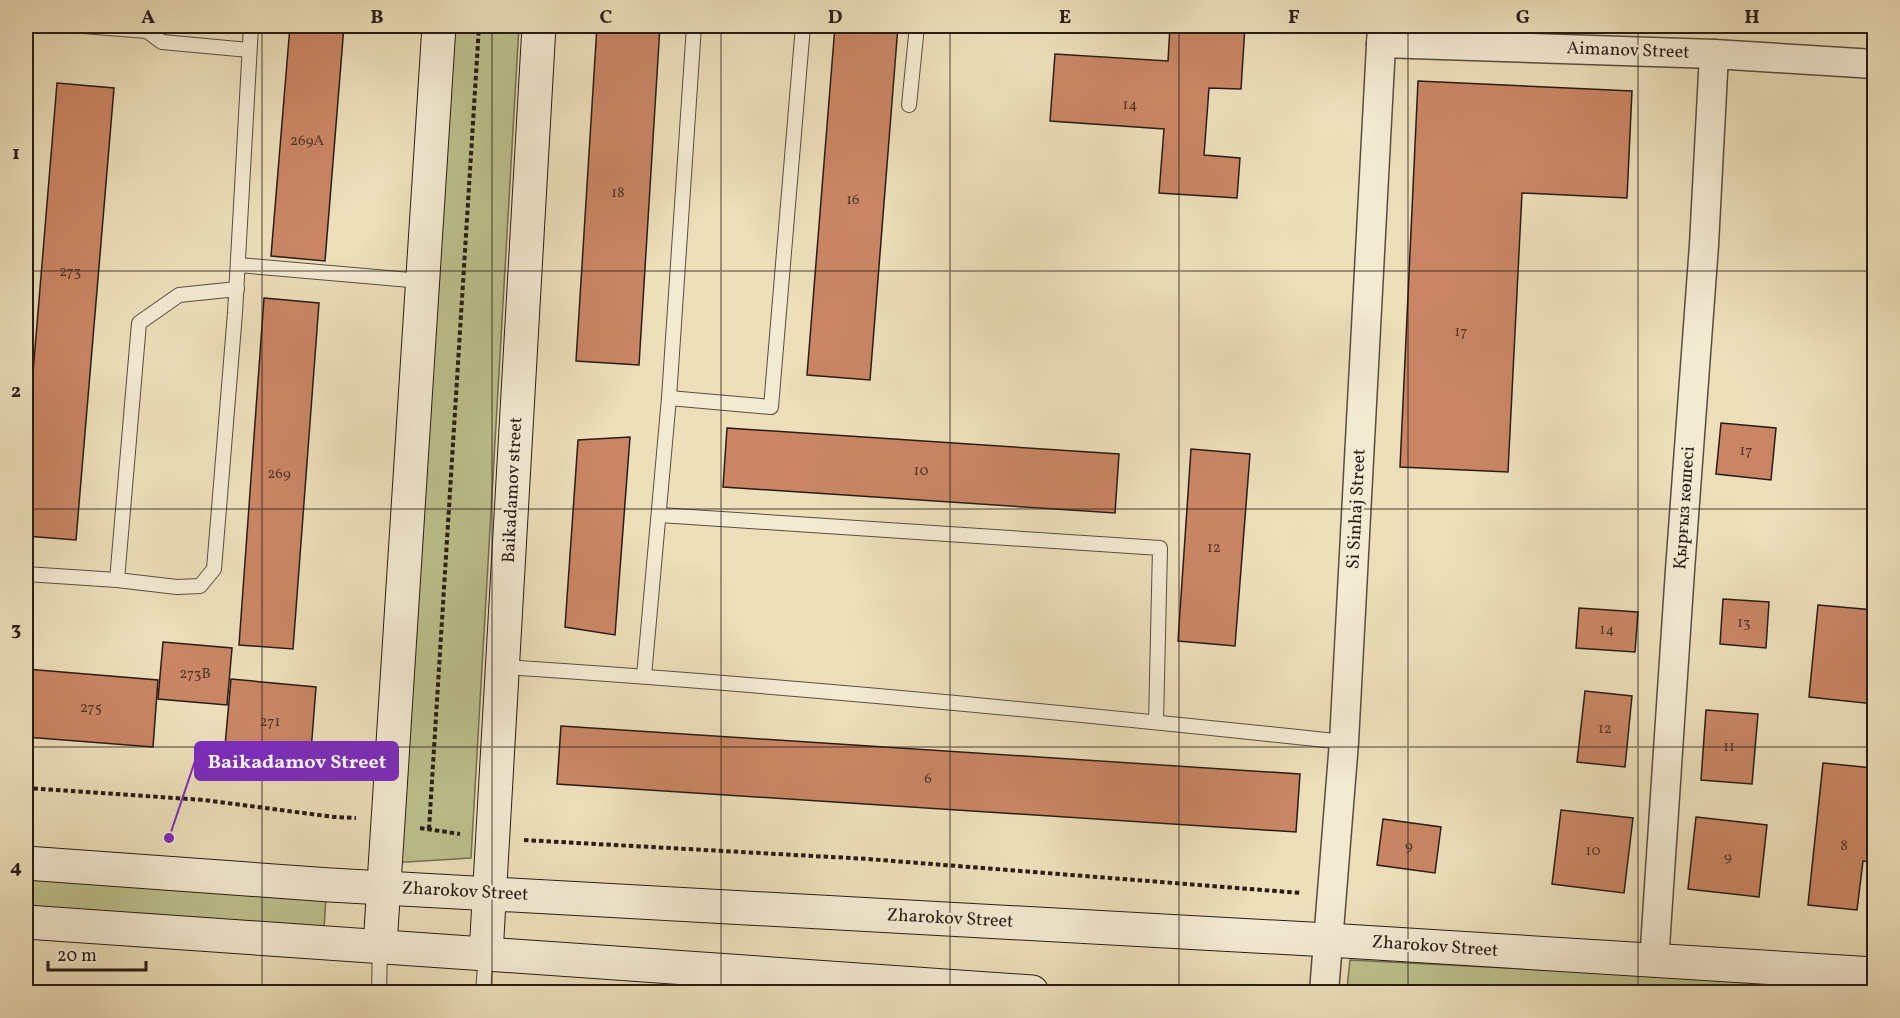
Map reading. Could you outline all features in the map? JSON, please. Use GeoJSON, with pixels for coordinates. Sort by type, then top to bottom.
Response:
{"type":"FeatureCollection","features":[{"type":"Feature","properties":{"kind":"main road"},"geometry":{"type":"LineString","coordinates":[[380,946],[439,26]]}},
{"type":"Feature","properties":{"kind":"main road","name":"Baikadamov street"},"geometry":{"type":"LineString","coordinates":[[486,954],[539,26]]}},
{"type":"Feature","properties":{"kind":"main road","name":"Zharokov Street"},"geometry":{"type":"LineString","coordinates":[[26,863],[382,888],[1328,940],[1875,974]]}},
{"type":"Feature","properties":{"kind":"main road"},"geometry":{"type":"LineString","coordinates":[[26,922],[1032,993]]}},
{"type":"Feature","properties":{"kind":"street","name":"Aimanov Street"},"geometry":{"type":"LineString","coordinates":[[1382,34],[1875,64]]}},
{"type":"Feature","properties":{"kind":"street","name":"Si Sinhaj Street"},"geometry":{"type":"LineString","coordinates":[[1324,993],[1344,742],[1382,34]]}},
{"type":"Feature","properties":{"kind":"street","name":"Қырғыз көшесі"},"geometry":{"type":"LineString","coordinates":[[1654,962],[1704,257],[1714,54]]}},
{"type":"Feature","properties":{"kind":"lane"},"geometry":{"type":"LineString","coordinates":[[83,26],[147,28],[162,42],[249,50]]}},
{"type":"Feature","properties":{"kind":"lane"},"geometry":{"type":"LineString","coordinates":[[26,574],[117,580],[177,587],[200,586],[214,569],[237,289],[251,26]]}},
{"type":"Feature","properties":{"kind":"lane"},"geometry":{"type":"LineString","coordinates":[[644,676],[660,515],[694,26]]}},
{"type":"Feature","properties":{"kind":"lane"},"geometry":{"type":"LineString","coordinates":[[669,398],[771,407],[803,26]]}},
{"type":"Feature","properties":{"kind":"lane"},"geometry":{"type":"LineString","coordinates":[[909,105],[917,26]]}},
{"type":"Feature","properties":{"kind":"lane"},"geometry":{"type":"LineString","coordinates":[[238,265],[422,281]]}},
{"type":"Feature","properties":{"kind":"lane"},"geometry":{"type":"LineString","coordinates":[[117,580],[139,323],[179,295],[237,289]]}},
{"type":"Feature","properties":{"kind":"lane"},"geometry":{"type":"LineString","coordinates":[[660,515],[1160,548],[1156,722]]}},
{"type":"Feature","properties":{"kind":"lane"},"geometry":{"type":"LineString","coordinates":[[503,667],[644,676],[1156,722],[1344,742]]}},
{"type":"Feature","properties":{"kind":"lane"},"geometry":{"type":"LineString","coordinates":[[379,993],[380,946]]}},
{"type":"Feature","properties":{"kind":"lane"},"geometry":{"type":"LineString","coordinates":[[483,993],[486,954]]}},
{"type":"Feature","properties":{"kind":"path"},"geometry":{"type":"LineString","coordinates":[[429,829],[479,26]]}},
{"type":"Feature","properties":{"kind":"path"},"geometry":{"type":"LineString","coordinates":[[26,788],[204,800],[388,823],[493,839],[868,859],[1331,896]]}},
{"type":"Feature","properties":{"kind":"green space"},"geometry":{"type":"Polygon","coordinates":[[[450,26],[519,26],[471,858],[391,863],[450,26]]]}},
{"type":"Feature","properties":{"kind":"green space"},"geometry":{"type":"Polygon","coordinates":[[[26,876],[326,897],[324,929],[26,908],[26,876]]]}},
{"type":"Feature","properties":{"kind":"green space"},"geometry":{"type":"Polygon","coordinates":[[[1350,960],[1874,987],[1874,992],[1417,992],[1355,989],[1347,988],[1350,960]]]}},
{"type":"Feature","properties":{"kind":"building"},"geometry":{"type":"Polygon","coordinates":[[[290,26],[344,26],[325,261],[271,256],[290,26]]]}},
{"type":"Feature","properties":{"kind":"building"},"geometry":{"type":"Polygon","coordinates":[[[597,26],[660,26],[639,365],[576,361],[597,26]]]}},
{"type":"Feature","properties":{"kind":"building"},"geometry":{"type":"Polygon","coordinates":[[[835,26],[898,26],[870,380],[807,375],[835,26]]]}},
{"type":"Feature","properties":{"kind":"building"},"geometry":{"type":"Polygon","coordinates":[[[1170,26],[1245,26],[1241,89],[1209,88],[1204,155],[1240,158],[1237,198],[1159,193],[1164,129],[1050,121],[1055,54],[1168,61],[1170,26]]]}},
{"type":"Feature","properties":{"kind":"building"},"geometry":{"type":"Polygon","coordinates":[[[1418,81],[1632,91],[1627,198],[1522,193],[1508,472],[1400,467],[1418,81]]]}},
{"type":"Feature","properties":{"kind":"building"},"geometry":{"type":"Polygon","coordinates":[[[57,83],[114,88],[76,540],[26,536],[26,457],[57,83]]]}},
{"type":"Feature","properties":{"kind":"building"},"geometry":{"type":"Polygon","coordinates":[[[264,298],[319,303],[293,649],[239,645],[264,298]]]}},
{"type":"Feature","properties":{"kind":"building"},"geometry":{"type":"Polygon","coordinates":[[[1721,423],[1776,428],[1771,480],[1716,474],[1721,423]]]}},
{"type":"Feature","properties":{"kind":"building"},"geometry":{"type":"Polygon","coordinates":[[[727,428],[1119,454],[1115,513],[723,487],[727,428]]]}},
{"type":"Feature","properties":{"kind":"building"},"geometry":{"type":"Polygon","coordinates":[[[630,437],[615,635],[565,627],[578,440],[630,437]]]}},
{"type":"Feature","properties":{"kind":"building"},"geometry":{"type":"Polygon","coordinates":[[[1191,449],[1250,454],[1235,646],[1178,641],[1191,449]]]}},
{"type":"Feature","properties":{"kind":"building"},"geometry":{"type":"Polygon","coordinates":[[[1723,599],[1769,602],[1766,648],[1720,644],[1723,599]]]}},
{"type":"Feature","properties":{"kind":"building"},"geometry":{"type":"Polygon","coordinates":[[[1818,605],[1874,610],[1874,704],[1809,697],[1818,605]]]}},
{"type":"Feature","properties":{"kind":"building"},"geometry":{"type":"Polygon","coordinates":[[[1579,608],[1638,612],[1635,652],[1576,648],[1579,608]]]}},
{"type":"Feature","properties":{"kind":"building"},"geometry":{"type":"Polygon","coordinates":[[[163,642],[232,648],[227,705],[158,699],[163,642]]]}},
{"type":"Feature","properties":{"kind":"building"},"geometry":{"type":"Polygon","coordinates":[[[26,669],[158,680],[153,747],[26,737],[26,669]]]}},
{"type":"Feature","properties":{"kind":"building"},"geometry":{"type":"Polygon","coordinates":[[[231,679],[316,687],[310,764],[224,757],[231,679]]]}},
{"type":"Feature","properties":{"kind":"building"},"geometry":{"type":"Polygon","coordinates":[[[1585,691],[1632,696],[1625,767],[1577,762],[1585,691]]]}},
{"type":"Feature","properties":{"kind":"building"},"geometry":{"type":"Polygon","coordinates":[[[1706,710],[1758,714],[1752,784],[1701,780],[1706,710]]]}},
{"type":"Feature","properties":{"kind":"building"},"geometry":{"type":"Polygon","coordinates":[[[561,726],[1300,774],[1296,832],[557,784],[561,726]]]}},
{"type":"Feature","properties":{"kind":"building"},"geometry":{"type":"Polygon","coordinates":[[[1823,763],[1873,768],[1867,831],[1874,832],[1874,862],[1863,861],[1857,910],[1808,905],[1823,763]]]}},
{"type":"Feature","properties":{"kind":"building"},"geometry":{"type":"Polygon","coordinates":[[[1561,810],[1633,818],[1624,893],[1552,884],[1561,810]]]}},
{"type":"Feature","properties":{"kind":"building"},"geometry":{"type":"Polygon","coordinates":[[[1696,817],[1767,825],[1759,897],[1688,889],[1696,817]]]}},
{"type":"Feature","properties":{"kind":"building"},"geometry":{"type":"Polygon","coordinates":[[[1383,819],[1441,827],[1435,873],[1377,865],[1383,819]]]}},
{"type":"Feature","properties":{"kind":"place","name":"Baikadamov Street"},"geometry":{"type":"Point","coordinates":[169,838]}}]}
